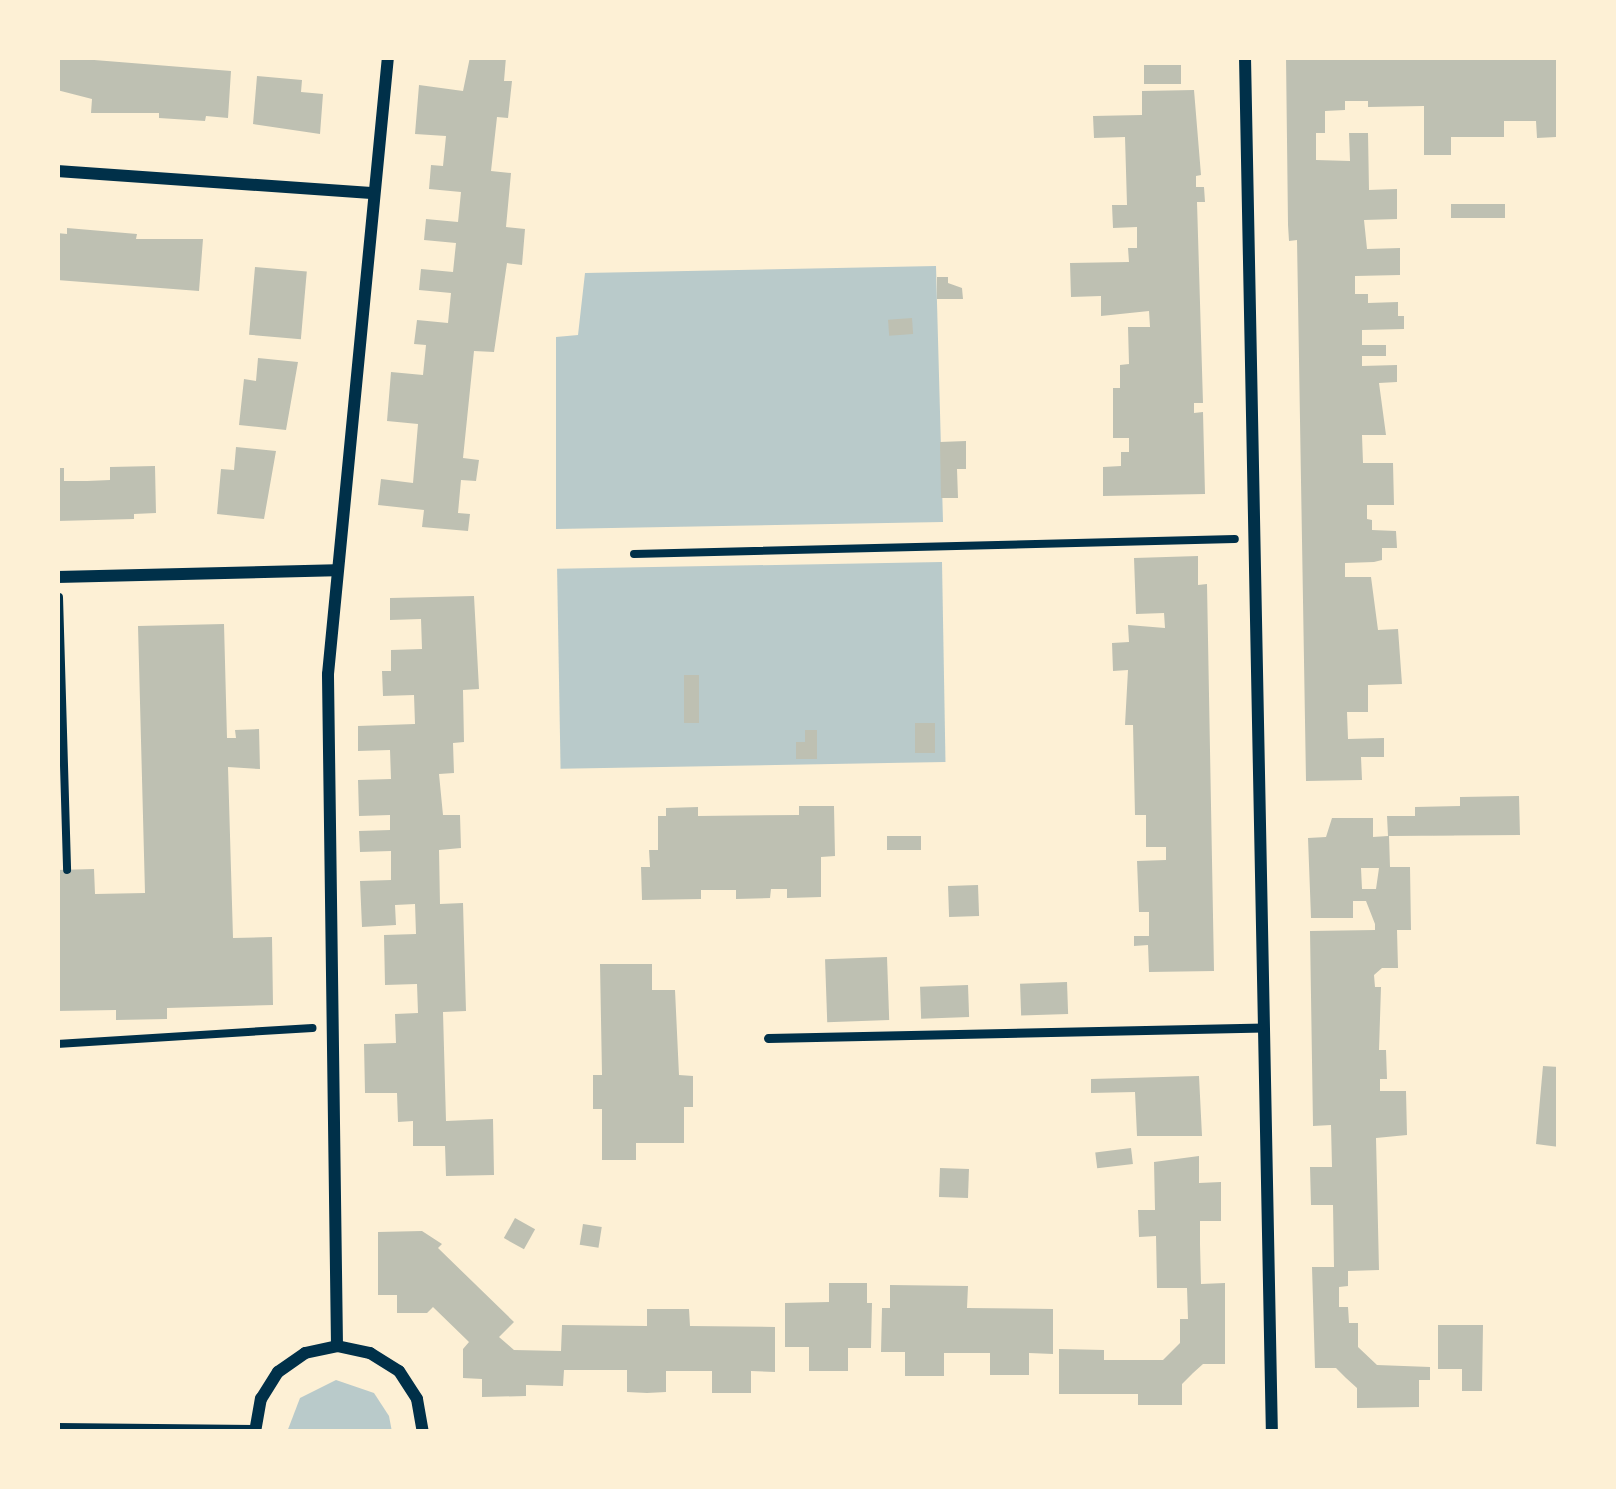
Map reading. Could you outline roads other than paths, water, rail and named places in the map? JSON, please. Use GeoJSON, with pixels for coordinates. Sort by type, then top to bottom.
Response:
{"type":"FeatureCollection","features":[{"type":"Feature","properties":{"kind":"street"},"geometry":{"type":"LineString","coordinates":[[337,1346],[326,727],[335,570],[388,57]]}},
{"type":"Feature","properties":{"kind":"street"},"geometry":{"type":"LineString","coordinates":[[1245,57],[1272,1432]]}},
{"type":"Feature","properties":{"kind":"street"},"geometry":{"type":"LineString","coordinates":[[57,171],[371,194]]}},
{"type":"Feature","properties":{"kind":"street"},"geometry":{"type":"LineString","coordinates":[[58,577],[335,570]]}},
{"type":"Feature","properties":{"kind":"street"},"geometry":{"type":"LineString","coordinates":[[57,1429],[254,1431],[261,1399],[278,1372],[305,1353],[337,1346],[370,1353],[398,1371],[417,1399],[423,1432]]}},
{"type":"Feature","properties":{"kind":"lane"},"geometry":{"type":"LineString","coordinates":[[768,1038],[1264,1028]]}}]}
